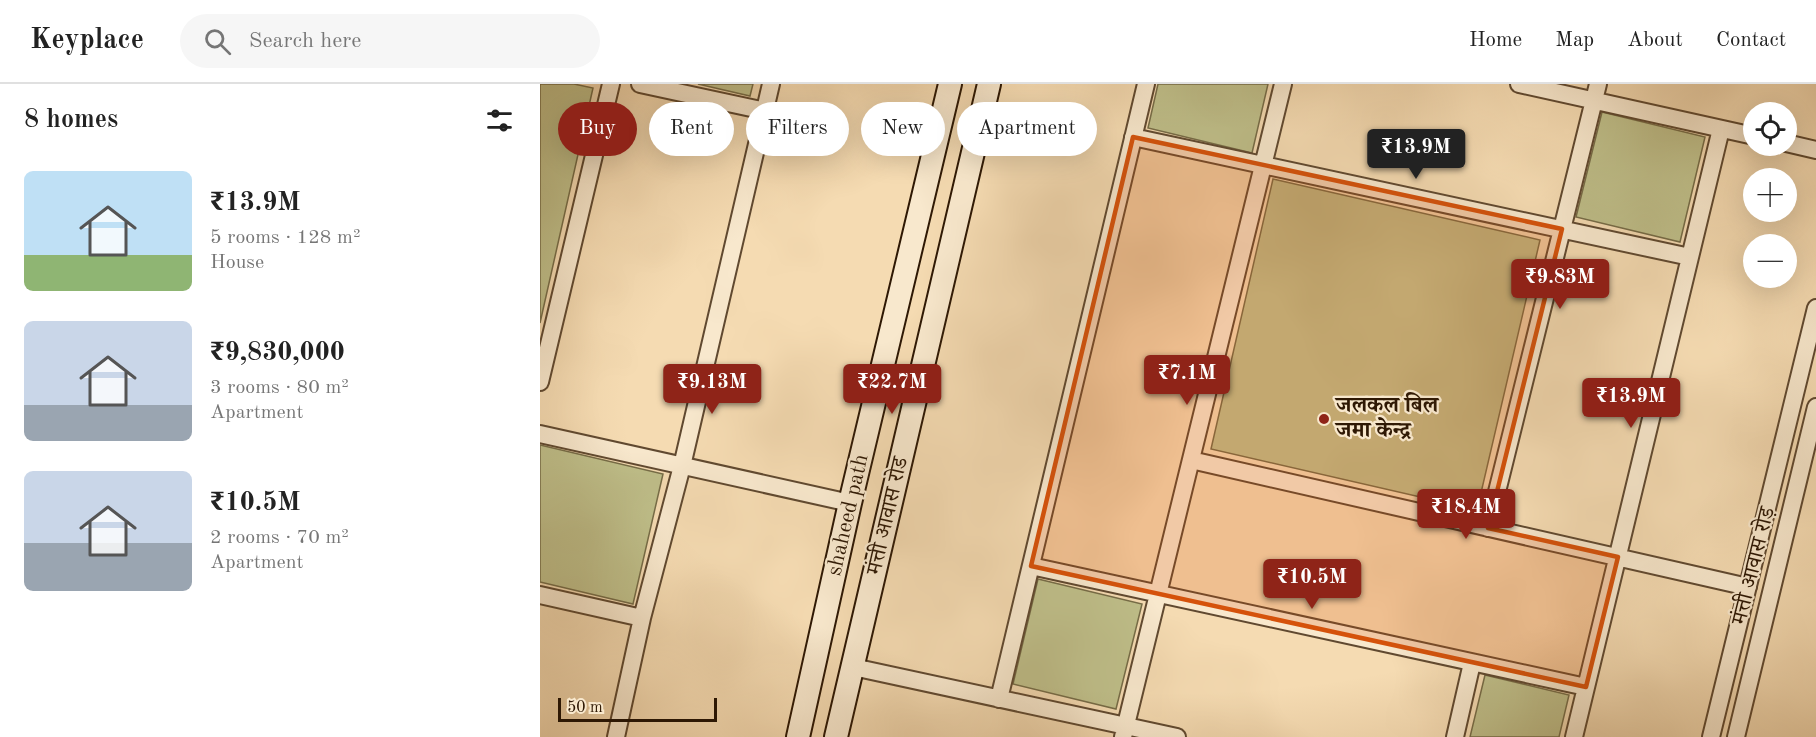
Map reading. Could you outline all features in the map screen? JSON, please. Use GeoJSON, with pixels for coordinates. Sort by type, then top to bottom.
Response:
{"type":"FeatureCollection","features":[{"type":"Feature","properties":{"kind":"street"},"geometry":{"type":"LineString","coordinates":[[540,382],[611,84]]}},
{"type":"Feature","properties":{"kind":"street"},"geometry":{"type":"LineString","coordinates":[[640,84],[746,107]]}},
{"type":"Feature","properties":{"kind":"street"},"geometry":{"type":"LineString","coordinates":[[767,102],[771,84]]}},
{"type":"Feature","properties":{"kind":"street","name":"shaheed path"},"geometry":{"type":"LineString","coordinates":[[798,737],[850,503],[950,84]]}},
{"type":"Feature","properties":{"kind":"street","name":"मंत्ती आवास रोड"},"geometry":{"type":"LineString","coordinates":[[836,737],[989,84]]}},
{"type":"Feature","properties":{"kind":"street"},"geometry":{"type":"LineString","coordinates":[[999,699],[1146,84]]}},
{"type":"Feature","properties":{"kind":"street"},"geometry":{"type":"LineString","coordinates":[[1125,731],[1284,84]]}},
{"type":"Feature","properties":{"kind":"street"},"geometry":{"type":"LineString","coordinates":[[1519,84],[1743,134]]}},
{"type":"Feature","properties":{"kind":"street"},"geometry":{"type":"LineString","coordinates":[[1488,528],[1598,84]]}},
{"type":"Feature","properties":{"kind":"street"},"geometry":{"type":"LineString","coordinates":[[1574,737],[1721,129]]}},
{"type":"Feature","properties":{"kind":"street"},"geometry":{"type":"LineString","coordinates":[[1133,136],[1690,257]]}},
{"type":"Feature","properties":{"kind":"street"},"geometry":{"type":"LineString","coordinates":[[1797,146],[1816,150]]}},
{"type":"Feature","properties":{"kind":"street"},"geometry":{"type":"LineString","coordinates":[[616,737],[642,618],[682,466],[754,156]]}},
{"type":"Feature","properties":{"kind":"street"},"geometry":{"type":"LineString","coordinates":[[1711,737],[1816,308]]}},
{"type":"Feature","properties":{"kind":"street"},"geometry":{"type":"LineString","coordinates":[[1792,406],[1816,410]]}},
{"type":"Feature","properties":{"kind":"street","name":"मंत्ती आवास रोड़"},"geometry":{"type":"LineString","coordinates":[[1736,737],[1816,410]]}},
{"type":"Feature","properties":{"kind":"street"},"geometry":{"type":"LineString","coordinates":[[540,434],[850,503]]}},
{"type":"Feature","properties":{"kind":"street"},"geometry":{"type":"LineString","coordinates":[[1191,460],[1748,587]]}},
{"type":"Feature","properties":{"kind":"street"},"geometry":{"type":"LineString","coordinates":[[1031,566],[1586,687]]}},
{"type":"Feature","properties":{"kind":"street"},"geometry":{"type":"LineString","coordinates":[[540,595],[642,618]]}},
{"type":"Feature","properties":{"kind":"street"},"geometry":{"type":"LineString","coordinates":[[1455,737],[1472,663]]}},
{"type":"Feature","properties":{"kind":"street"},"geometry":{"type":"LineString","coordinates":[[853,667],[999,699],[1125,731],[1177,737]]}},
{"type":"Feature","properties":{"kind":"highlighted area"},"geometry":{"type":"Polygon","coordinates":[[[1133,137],[1562,229],[1488,528],[1618,557],[1586,687],[1031,566],[1133,137]]]}},
{"type":"Feature","properties":{"kind":"green space"},"geometry":{"type":"Polygon","coordinates":[[[540,84],[574,84],[593,88],[590,102],[558,102],[558,156],[578,156],[540,323],[540,84]]]}},
{"type":"Feature","properties":{"kind":"green space"},"geometry":{"type":"Polygon","coordinates":[[[698,84],[753,84],[750,96],[698,84]]]}},
{"type":"Feature","properties":{"kind":"green space"},"geometry":{"type":"Polygon","coordinates":[[[1158,84],[1268,84],[1252,153],[1148,128],[1158,84]]]}},
{"type":"Feature","properties":{"kind":"green space"},"geometry":{"type":"Polygon","coordinates":[[[1602,112],[1705,137],[1680,242],[1576,217],[1602,112]]]}},
{"type":"Feature","properties":{"kind":"green space"},"geometry":{"type":"Polygon","coordinates":[[[1273,179],[1540,240],[1477,510],[1211,449],[1273,179]]]}},
{"type":"Feature","properties":{"kind":"green space"},"geometry":{"type":"Polygon","coordinates":[[[540,445],[663,474],[633,604],[540,582],[540,445]]]}},
{"type":"Feature","properties":{"kind":"green space"},"geometry":{"type":"Polygon","coordinates":[[[1038,579],[1142,604],[1116,709],[1013,684],[1038,579]]]}},
{"type":"Feature","properties":{"kind":"green space"},"geometry":{"type":"Polygon","coordinates":[[[1485,675],[1569,695],[1559,737],[1470,737],[1485,675]]]}},
{"type":"Feature","properties":{"kind":"place","name":"जलकल बिल जमा केन्द्र"},"geometry":{"type":"Point","coordinates":[1324,419]}}]}
